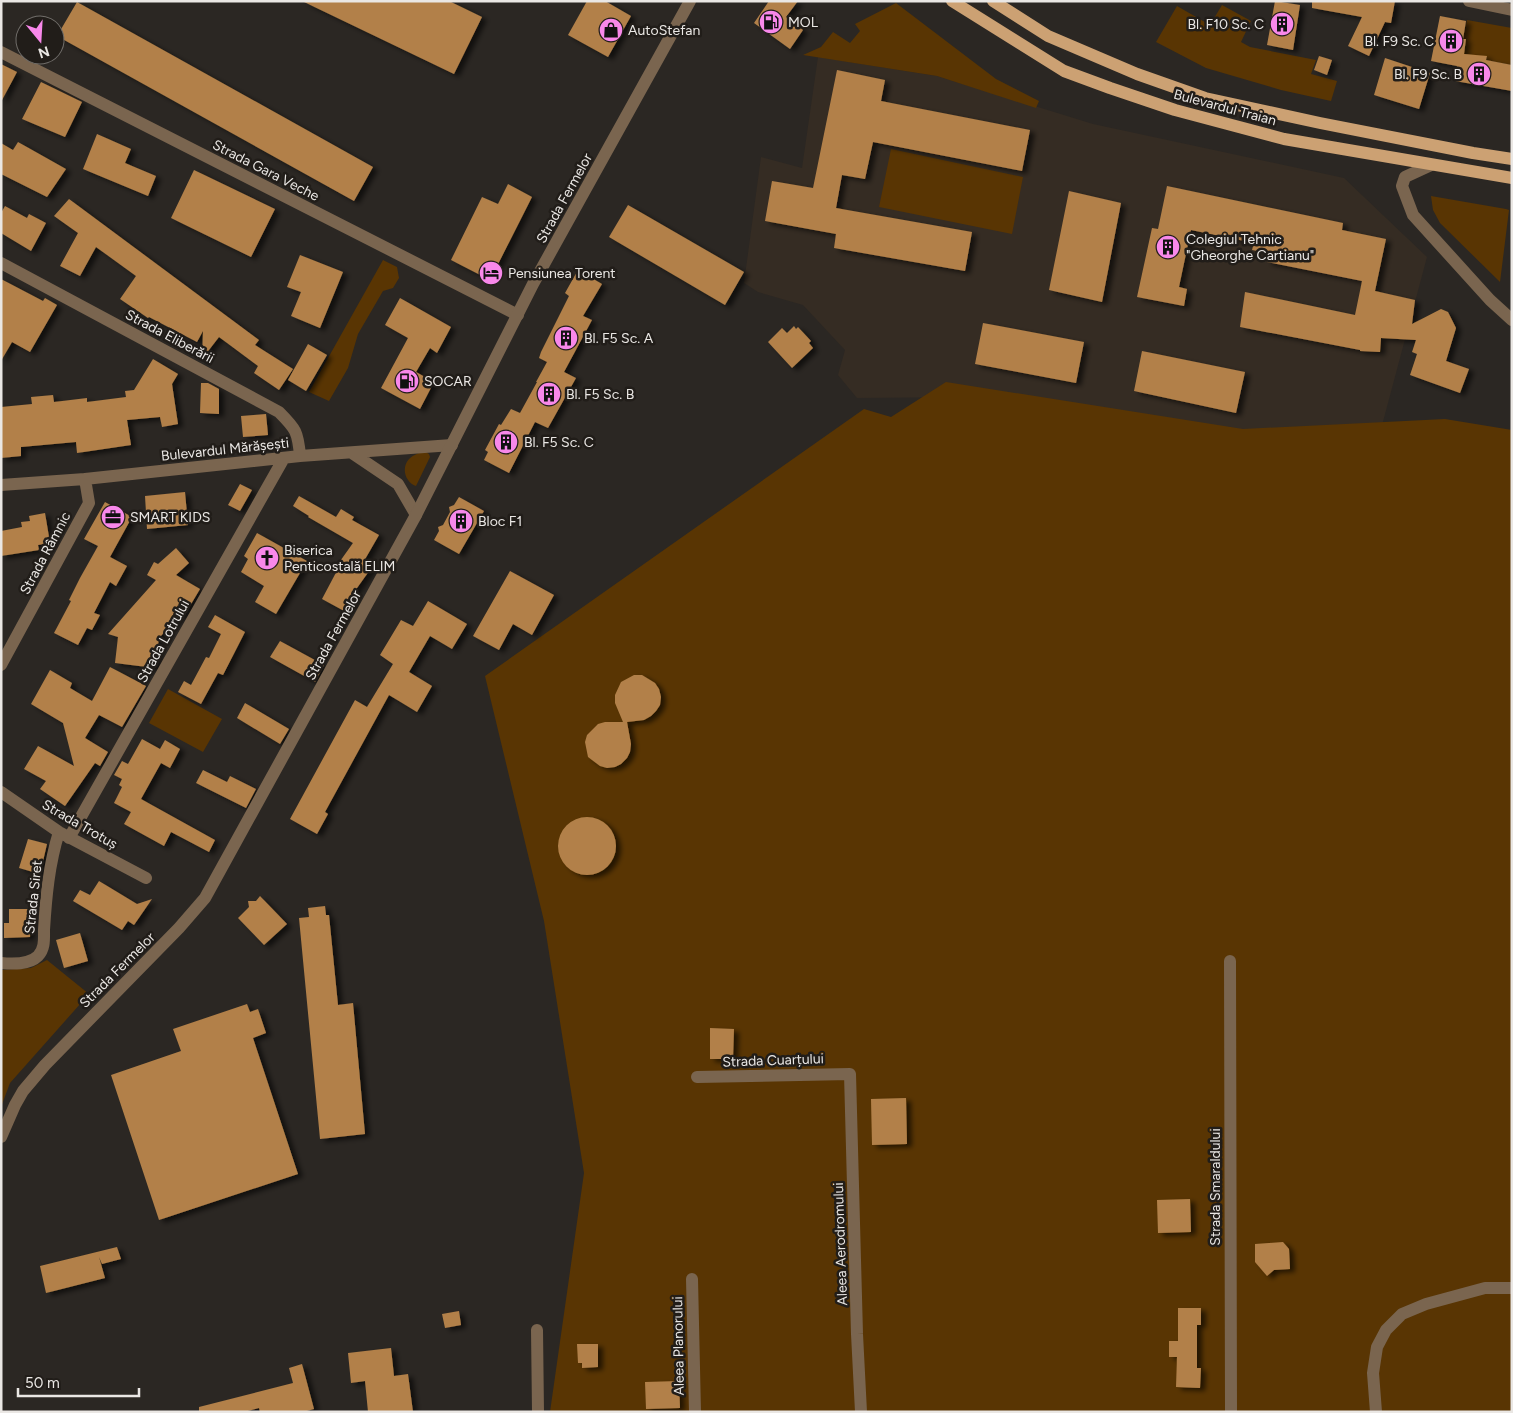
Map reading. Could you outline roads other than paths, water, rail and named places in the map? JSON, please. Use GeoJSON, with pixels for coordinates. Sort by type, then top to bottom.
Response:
{"type":"FeatureCollection","features":[{"type":"Feature","properties":{"kind":"main road","name":"Bulevardul Traian"},"geometry":{"type":"LineString","coordinates":[[952,1],[1064,71],[1175,110],[1284,138],[1512,178]]}},
{"type":"Feature","properties":{"kind":"main road","name":"Bulevardul Traian"},"geometry":{"type":"LineString","coordinates":[[993,1],[1048,36],[1137,74],[1205,98],[1320,123],[1512,159]]}},
{"type":"Feature","properties":{"kind":"street","name":"Strada Fermelor"},"geometry":{"type":"LineString","coordinates":[[1,1137],[14,1105],[23,1091],[81,1027],[179,928],[205,898],[416,515],[518,315],[690,1]]}},
{"type":"Feature","properties":{"kind":"street"},"geometry":{"type":"LineString","coordinates":[[1468,1],[1512,10]]}},
{"type":"Feature","properties":{"kind":"street","name":"Strada Gara Veche"},"geometry":{"type":"LineString","coordinates":[[1,52],[518,315]]}},
{"type":"Feature","properties":{"kind":"street"},"geometry":{"type":"LineString","coordinates":[[1430,165],[1405,177],[1402,186],[1413,214],[1490,300],[1512,320]]}},
{"type":"Feature","properties":{"kind":"street","name":"Strada Eliberării"},"geometry":{"type":"LineString","coordinates":[[1,263],[279,412],[299,437],[300,456]]}},
{"type":"Feature","properties":{"kind":"street","name":"Bulevardul Mărășești"},"geometry":{"type":"LineString","coordinates":[[1,485],[85,479],[300,456],[452,445]]}},
{"type":"Feature","properties":{"kind":"street"},"geometry":{"type":"LineString","coordinates":[[352,453],[398,484],[416,515]]}},
{"type":"Feature","properties":{"kind":"street","name":"Strada Lotrului"},"geometry":{"type":"LineString","coordinates":[[64,835],[284,458]]}},
{"type":"Feature","properties":{"kind":"street","name":"Strada Râmnic"},"geometry":{"type":"LineString","coordinates":[[1,665],[89,503],[85,479]]}},
{"type":"Feature","properties":{"kind":"street","name":"Strada Trotuș"},"geometry":{"type":"LineString","coordinates":[[1,792],[64,835],[146,878]]}},
{"type":"Feature","properties":{"kind":"street","name":"Strada Siret"},"geometry":{"type":"LineString","coordinates":[[1,963],[13,964],[28,961],[37,957],[43,948],[46,896],[54,848],[64,835]]}},
{"type":"Feature","properties":{"kind":"street","name":"Strada Smaraldului"},"geometry":{"type":"LineString","coordinates":[[1230,962],[1231,1412]]}},
{"type":"Feature","properties":{"kind":"street","name":"Strada Cuarțului"},"geometry":{"type":"LineString","coordinates":[[697,1077],[850,1074]]}},
{"type":"Feature","properties":{"kind":"street","name":"Aleea Aerodromului"},"geometry":{"type":"LineString","coordinates":[[850,1074],[861,1412]]}},
{"type":"Feature","properties":{"kind":"street","name":"Aleea Planorului"},"geometry":{"type":"LineString","coordinates":[[692,1279],[694,1412]]}},
{"type":"Feature","properties":{"kind":"street"},"geometry":{"type":"LineString","coordinates":[[1376,1412],[1373,1373],[1376,1347],[1386,1330],[1402,1314],[1426,1304],[1485,1288],[1512,1288]]}},
{"type":"Feature","properties":{"kind":"street"},"geometry":{"type":"LineString","coordinates":[[537,1330],[538,1412]]}},
{"type":"Feature","properties":{"kind":"place","name":"MOL"},"geometry":{"type":"Point","coordinates":[771,22]}},
{"type":"Feature","properties":{"kind":"place","name":"Bl. F10 Sc. C"},"geometry":{"type":"Point","coordinates":[1282,24]}},
{"type":"Feature","properties":{"kind":"place","name":"AutoStefan"},"geometry":{"type":"Point","coordinates":[611,30]}},
{"type":"Feature","properties":{"kind":"place","name":"Bl. F9 Sc. C"},"geometry":{"type":"Point","coordinates":[1451,41]}},
{"type":"Feature","properties":{"kind":"place","name":"Bl. F9 Sc. B"},"geometry":{"type":"Point","coordinates":[1479,74]}},
{"type":"Feature","properties":{"kind":"place","name":"Colegiul Tehnic \"Gheorghe Cartianu\""},"geometry":{"type":"Point","coordinates":[1168,247]}},
{"type":"Feature","properties":{"kind":"place","name":"Pensiunea Torent"},"geometry":{"type":"Point","coordinates":[491,273]}},
{"type":"Feature","properties":{"kind":"place","name":"Bl. F5 Sc. A"},"geometry":{"type":"Point","coordinates":[566,338]}},
{"type":"Feature","properties":{"kind":"place","name":"SOCAR"},"geometry":{"type":"Point","coordinates":[407,381]}},
{"type":"Feature","properties":{"kind":"place","name":"Bl. F5 Sc. B"},"geometry":{"type":"Point","coordinates":[549,394]}},
{"type":"Feature","properties":{"kind":"place","name":"Bl. F5 Sc. C"},"geometry":{"type":"Point","coordinates":[506,442]}},
{"type":"Feature","properties":{"kind":"place","name":"SMART KIDS"},"geometry":{"type":"Point","coordinates":[113,517]}},
{"type":"Feature","properties":{"kind":"place","name":"Bloc F1"},"geometry":{"type":"Point","coordinates":[461,521]}},
{"type":"Feature","properties":{"kind":"place","name":"Biserica Penticostală ELIM"},"geometry":{"type":"Point","coordinates":[267,558]}}]}
